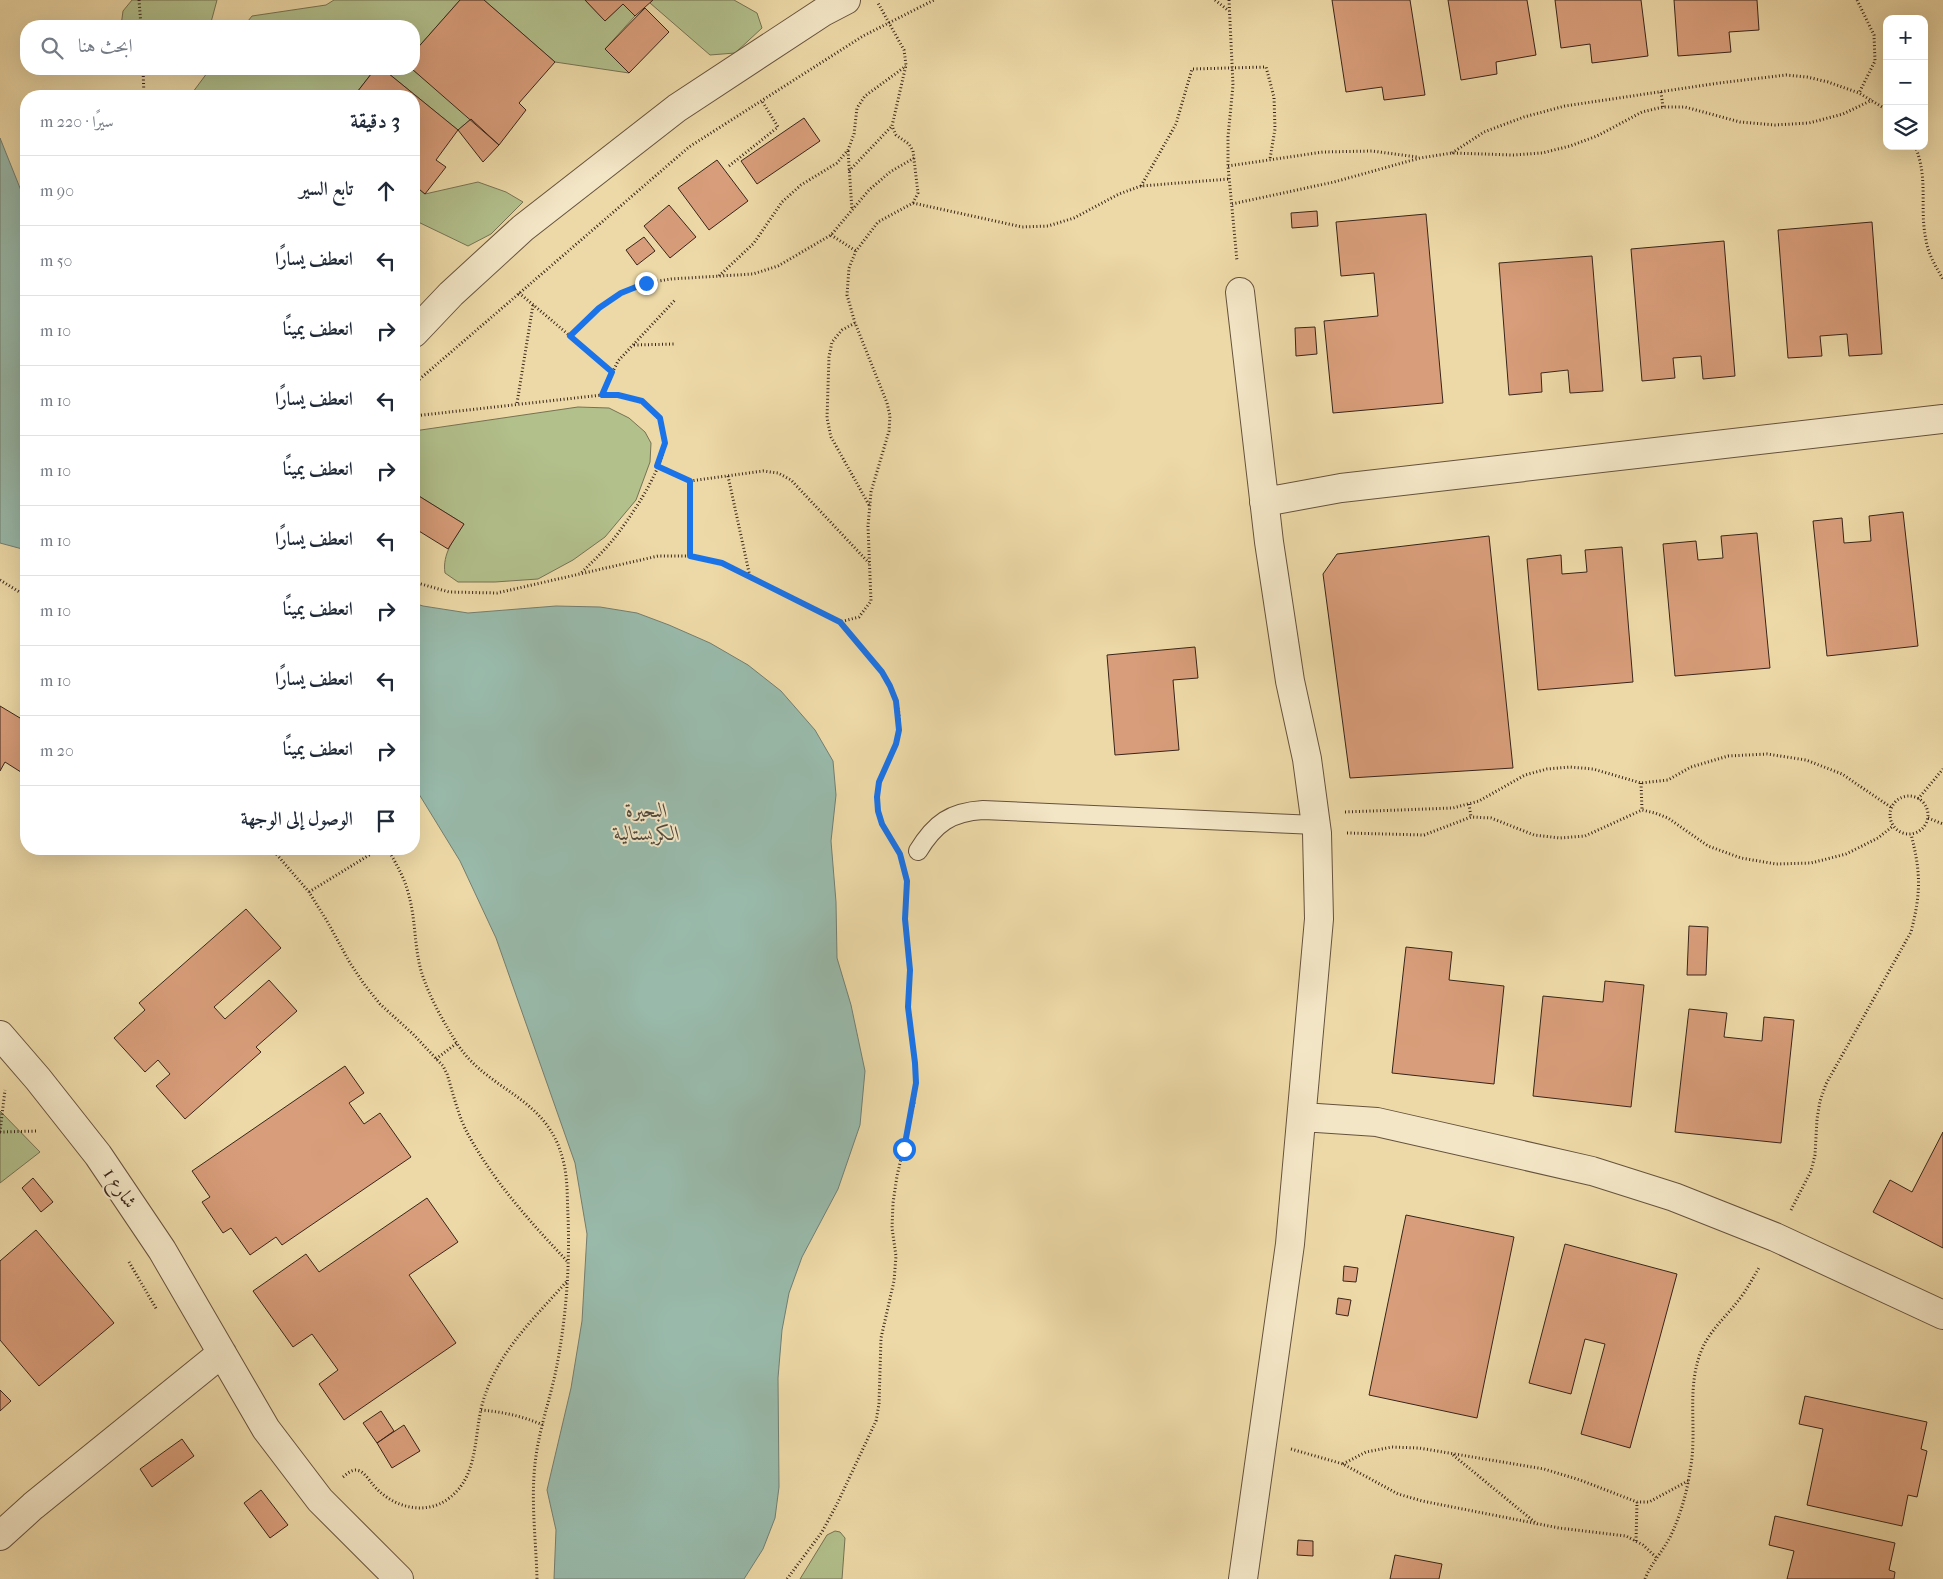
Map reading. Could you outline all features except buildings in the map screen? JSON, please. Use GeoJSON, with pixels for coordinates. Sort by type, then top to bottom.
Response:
{"type":"FeatureCollection","features":[{"type":"Feature","properties":{"kind":"street"},"geometry":{"type":"LineString","coordinates":[[420,327],[451,294],[523,228],[677,108],[822,12],[846,0]]}},
{"type":"Feature","properties":{"kind":"street"},"geometry":{"type":"LineString","coordinates":[[1240,292],[1269,542],[1290,681],[1307,760],[1315,824],[1319,919],[1290,1244],[1243,1579]]}},
{"type":"Feature","properties":{"kind":"street"},"geometry":{"type":"LineString","coordinates":[[1264,502],[1341,488],[1943,419]]}},
{"type":"Feature","properties":{"kind":"street","name":"شارع 1"},"geometry":{"type":"LineString","coordinates":[[0,1035],[38,1079],[98,1156],[162,1250],[266,1429],[320,1500],[399,1579]]}},
{"type":"Feature","properties":{"kind":"street"},"geometry":{"type":"LineString","coordinates":[[1302,1116],[1377,1122],[1602,1174],[1674,1197],[1775,1237],[1943,1315]]}},
{"type":"Feature","properties":{"kind":"street"},"geometry":{"type":"LineString","coordinates":[[0,1536],[33,1506],[222,1353]]}},
{"type":"Feature","properties":{"kind":"lane"},"geometry":{"type":"LineString","coordinates":[[918,851],[926,837],[938,825],[951,816],[975,810],[1315,824]]}},
{"type":"Feature","properties":{"kind":"path"},"geometry":{"type":"LineString","coordinates":[[140,0],[141,20]]}},
{"type":"Feature","properties":{"kind":"path"},"geometry":{"type":"LineString","coordinates":[[849,171],[892,126],[906,65],[904,50],[876,0]]}},
{"type":"Feature","properties":{"kind":"path"},"geometry":{"type":"LineString","coordinates":[[420,379],[689,147],[863,36],[934,0]]}},
{"type":"Feature","properties":{"kind":"path"},"geometry":{"type":"LineString","coordinates":[[1215,0],[1230,11]]}},
{"type":"Feature","properties":{"kind":"path"},"geometry":{"type":"LineString","coordinates":[[1229,0],[1233,85],[1228,137],[1228,166],[1240,292]]}},
{"type":"Feature","properties":{"kind":"path"},"geometry":{"type":"LineString","coordinates":[[1857,0],[1874,35],[1874,62],[1859,93]]}},
{"type":"Feature","properties":{"kind":"path"},"geometry":{"type":"LineString","coordinates":[[719,276],[754,243],[782,202],[801,185],[837,163],[848,150],[854,134],[857,108],[865,96],[906,65]]}},
{"type":"Feature","properties":{"kind":"path"},"geometry":{"type":"LineString","coordinates":[[1141,186],[1176,124],[1192,69],[1266,67],[1274,97],[1275,128],[1270,159]]}},
{"type":"Feature","properties":{"kind":"path"},"geometry":{"type":"LineString","coordinates":[[143,75],[144,90]]}},
{"type":"Feature","properties":{"kind":"path"},"geometry":{"type":"LineString","coordinates":[[1452,153],[1484,132],[1524,117],[1565,106],[1786,75],[1807,77],[1859,93],[1883,107]]}},
{"type":"Feature","properties":{"kind":"path"},"geometry":{"type":"LineString","coordinates":[[1661,92],[1663,107]]}},
{"type":"Feature","properties":{"kind":"path"},"geometry":{"type":"LineString","coordinates":[[729,166],[778,127],[762,100]]}},
{"type":"Feature","properties":{"kind":"path"},"geometry":{"type":"LineString","coordinates":[[1232,204],[1334,182],[1420,158],[1452,153],[1513,155],[1542,153],[1570,146],[1597,136],[1642,112],[1663,107],[1685,107],[1740,122],[1774,125],[1809,123],[1843,114],[1872,100]]}},
{"type":"Feature","properties":{"kind":"path"},"geometry":{"type":"LineString","coordinates":[[840,622],[859,617],[871,601],[868,526],[870,492],[889,431],[890,416],[887,403],[855,323],[847,296],[848,268],[856,251],[878,222],[913,203],[918,193],[914,158],[909,144],[896,135],[892,126]]}},
{"type":"Feature","properties":{"kind":"path"},"geometry":{"type":"LineString","coordinates":[[848,150],[852,210]]}},
{"type":"Feature","properties":{"kind":"path"},"geometry":{"type":"LineString","coordinates":[[1915,150],[1923,173],[1923,220],[1926,240],[1932,258],[1943,279]]}},
{"type":"Feature","properties":{"kind":"path"},"geometry":{"type":"LineString","coordinates":[[1228,166],[1323,152],[1372,151],[1420,158]]}},
{"type":"Feature","properties":{"kind":"path"},"geometry":{"type":"LineString","coordinates":[[570,336],[599,308],[621,293],[646,283],[671,279],[753,274],[778,266],[831,235],[870,190],[890,172],[914,158]]}},
{"type":"Feature","properties":{"kind":"path"},"geometry":{"type":"LineString","coordinates":[[913,203],[1022,227],[1048,226],[1074,218],[1119,194],[1141,186],[1229,179]]}},
{"type":"Feature","properties":{"kind":"path"},"geometry":{"type":"LineString","coordinates":[[831,235],[856,251]]}},
{"type":"Feature","properties":{"kind":"path"},"geometry":{"type":"LineString","coordinates":[[519,293],[612,372]]}},
{"type":"Feature","properties":{"kind":"path"},"geometry":{"type":"LineString","coordinates":[[602,395],[618,361],[676,299]]}},
{"type":"Feature","properties":{"kind":"path"},"geometry":{"type":"LineString","coordinates":[[517,404],[534,305]]}},
{"type":"Feature","properties":{"kind":"path"},"geometry":{"type":"LineString","coordinates":[[855,323],[842,330],[832,342],[829,357],[827,418],[831,437],[870,505]]}},
{"type":"Feature","properties":{"kind":"path"},"geometry":{"type":"LineString","coordinates":[[634,345],[675,344]]}},
{"type":"Feature","properties":{"kind":"path"},"geometry":{"type":"LineString","coordinates":[[420,415],[602,395],[618,395],[642,401],[660,418],[665,443],[645,494],[611,542],[580,575]]}},
{"type":"Feature","properties":{"kind":"path"},"geometry":{"type":"LineString","coordinates":[[657,466],[690,481],[763,471],[778,473],[791,480],[870,564]]}},
{"type":"Feature","properties":{"kind":"path"},"geometry":{"type":"LineString","coordinates":[[728,476],[750,578]]}},
{"type":"Feature","properties":{"kind":"path"},"geometry":{"type":"LineString","coordinates":[[690,481],[690,556]]}},
{"type":"Feature","properties":{"kind":"path"},"geometry":{"type":"LineString","coordinates":[[420,584],[449,592],[497,593],[658,556],[690,556],[722,563],[840,622],[882,672],[896,701],[899,730],[896,744],[879,782],[877,797],[878,811],[882,824],[897,848]]}},
{"type":"Feature","properties":{"kind":"path"},"geometry":{"type":"LineString","coordinates":[[0,580],[20,592]]}},
{"type":"Feature","properties":{"kind":"path"},"geometry":{"type":"LineString","coordinates":[[1315,824],[1443,809],[1469,804],[1479,801],[1525,775],[1547,769],[1570,767],[1593,769],[1641,783],[1668,780],[1691,767],[1728,756],[1767,754],[1806,760],[1842,774],[1892,808]]}},
{"type":"Feature","properties":{"kind":"path"},"geometry":{"type":"LineString","coordinates":[[1918,799],[1943,769]]}},
{"type":"Feature","properties":{"kind":"path"},"geometry":{"type":"LineString","coordinates":[[1641,783],[1642,810]]}},
{"type":"Feature","properties":{"kind":"path"},"geometry":{"type":"LineString","coordinates":[[1908,796],[1918,799],[1924,804],[1928,818],[1925,826],[1919,832],[1911,834],[1901,833],[1893,826],[1890,817],[1892,808],[1898,800],[1908,796]]}},
{"type":"Feature","properties":{"kind":"path"},"geometry":{"type":"LineString","coordinates":[[1469,804],[1471,817]]}},
{"type":"Feature","properties":{"kind":"path"},"geometry":{"type":"LineString","coordinates":[[1315,824],[1424,834],[1471,817],[1491,818],[1534,835],[1560,838],[1586,836],[1642,810],[1668,818],[1708,846],[1741,858],[1776,864],[1811,863],[1846,854],[1878,838],[1893,826]]}},
{"type":"Feature","properties":{"kind":"path"},"geometry":{"type":"LineString","coordinates":[[1928,818],[1943,824]]}},
{"type":"Feature","properties":{"kind":"path"},"geometry":{"type":"LineString","coordinates":[[277,855],[309,892],[364,984],[380,1004],[413,1034],[447,1074],[468,1134],[498,1181],[532,1224],[568,1262]]}},
{"type":"Feature","properties":{"kind":"path"},"geometry":{"type":"LineString","coordinates":[[309,892],[369,855]]}},
{"type":"Feature","properties":{"kind":"path"},"geometry":{"type":"LineString","coordinates":[[391,855],[402,875],[410,897],[416,947],[422,974],[432,999],[457,1043],[475,1066],[522,1099],[540,1116],[555,1137],[564,1161],[568,1280],[560,1348],[536,1453],[533,1483],[537,1579]]}},
{"type":"Feature","properties":{"kind":"path"},"geometry":{"type":"LineString","coordinates":[[787,1579],[822,1532],[837,1504],[876,1421],[879,1404],[881,1338],[894,1281],[896,1256],[892,1228],[896,1176],[904,1149],[916,1083],[908,1007],[910,970],[906,932],[907,881],[905,869]]}},
{"type":"Feature","properties":{"kind":"path"},"geometry":{"type":"LineString","coordinates":[[436,1059],[457,1043]]}},
{"type":"Feature","properties":{"kind":"path"},"geometry":{"type":"LineString","coordinates":[[12,1094],[6,1087],[0,1132],[44,1131],[38,1124]]}},
{"type":"Feature","properties":{"kind":"path"},"geometry":{"type":"LineString","coordinates":[[128,1259],[162,1318]]}},
{"type":"Feature","properties":{"kind":"path"},"geometry":{"type":"LineString","coordinates":[[320,1500],[346,1475],[355,1470],[364,1475],[379,1491],[394,1502],[411,1508],[429,1508],[447,1500],[461,1487],[471,1470],[481,1410],[494,1371],[504,1354],[568,1280]]}},
{"type":"Feature","properties":{"kind":"path"},"geometry":{"type":"LineString","coordinates":[[481,1410],[523,1417],[543,1425]]}},
{"type":"Feature","properties":{"kind":"path"},"geometry":{"type":"LineString","coordinates":[[1263,1442],[1343,1464],[1374,1482],[1406,1496],[1537,1524],[1626,1536],[1643,1545],[1657,1558]]}},
{"type":"Feature","properties":{"kind":"path"},"geometry":{"type":"LineString","coordinates":[[1343,1464],[1366,1452],[1392,1447],[1419,1448],[1544,1469],[1580,1480],[1637,1502],[1649,1502],[1688,1481]]}},
{"type":"Feature","properties":{"kind":"path"},"geometry":{"type":"LineString","coordinates":[[1452,1454],[1537,1524]]}},
{"type":"Feature","properties":{"kind":"path"},"geometry":{"type":"LineString","coordinates":[[1636,1541],[1637,1502]]}},
{"type":"Feature","properties":{"kind":"green space"},"geometry":{"type":"Polygon","coordinates":[[[132,0],[217,0],[212,20],[122,20],[123,11],[132,0]]]}},
{"type":"Feature","properties":{"kind":"green space"},"geometry":{"type":"Polygon","coordinates":[[[334,0],[460,0],[420,45],[420,20],[249,20],[252,16],[326,5],[334,0]]]}},
{"type":"Feature","properties":{"kind":"green space"},"geometry":{"type":"Polygon","coordinates":[[[484,0],[585,0],[605,21],[623,4],[635,16],[605,49],[629,73],[555,62],[484,0]]]}},
{"type":"Feature","properties":{"kind":"green space"},"geometry":{"type":"Polygon","coordinates":[[[653,0],[734,0],[757,13],[762,28],[735,53],[710,55],[650,3],[653,0]]]}},
{"type":"Feature","properties":{"kind":"green space"},"geometry":{"type":"Polygon","coordinates":[[[206,75],[370,75],[359,90],[194,90],[206,75]]]}},
{"type":"Feature","properties":{"kind":"green space"},"geometry":{"type":"Polygon","coordinates":[[[390,75],[419,75],[471,119],[458,130],[420,99],[420,90],[409,90],[390,75]]]}},
{"type":"Feature","properties":{"kind":"green space"},"geometry":{"type":"Polygon","coordinates":[[[478,182],[506,192],[523,202],[491,234],[468,246],[420,223],[420,190],[425,194],[478,182]]]}},
{"type":"Feature","properties":{"kind":"green space"},"geometry":{"type":"Polygon","coordinates":[[[578,407],[609,408],[629,418],[645,432],[651,443],[650,462],[636,500],[605,537],[573,560],[538,579],[458,582],[445,573],[445,559],[453,541],[464,524],[420,497],[420,430],[578,407]]]}},
{"type":"Feature","properties":{"kind":"green space"},"geometry":{"type":"Polygon","coordinates":[[[0,1111],[40,1152],[0,1183],[0,1111]]]}},
{"type":"Feature","properties":{"kind":"green space"},"geometry":{"type":"Polygon","coordinates":[[[835,1531],[840,1532],[845,1538],[842,1579],[800,1579],[827,1535],[835,1531]]]}},
{"type":"Feature","properties":{"kind":"water"},"geometry":{"type":"Polygon","coordinates":[[[0,138],[20,188],[20,548],[0,543],[0,138]]]}},
{"type":"Feature","properties":{"kind":"water","name":"البحيرة الكريستالية"},"geometry":{"type":"Polygon","coordinates":[[[420,605],[468,613],[556,606],[600,607],[637,613],[669,625],[710,643],[748,665],[781,691],[815,730],[833,761],[836,795],[831,841],[836,902],[837,958],[851,1005],[865,1071],[860,1125],[838,1189],[802,1257],[789,1293],[782,1330],[778,1378],[779,1487],[775,1518],[763,1549],[744,1579],[554,1579],[556,1530],[547,1490],[571,1388],[582,1321],[587,1234],[575,1163],[496,938],[460,861],[420,796],[420,605]]]}},
{"type":"Feature","properties":{"kind":"route"},"geometry":{"type":"LineString","coordinates":[[646,283],[621,293],[599,308],[570,336],[612,372],[602,395],[618,395],[642,401],[660,418],[665,443],[657,466],[690,481],[690,556],[722,563],[840,622],[882,672],[896,701],[899,730],[896,744],[879,782],[877,797],[878,811],[882,824],[900,854],[907,881],[905,919],[910,958],[908,1007],[916,1083],[914,1103],[904,1149]]}}]}
